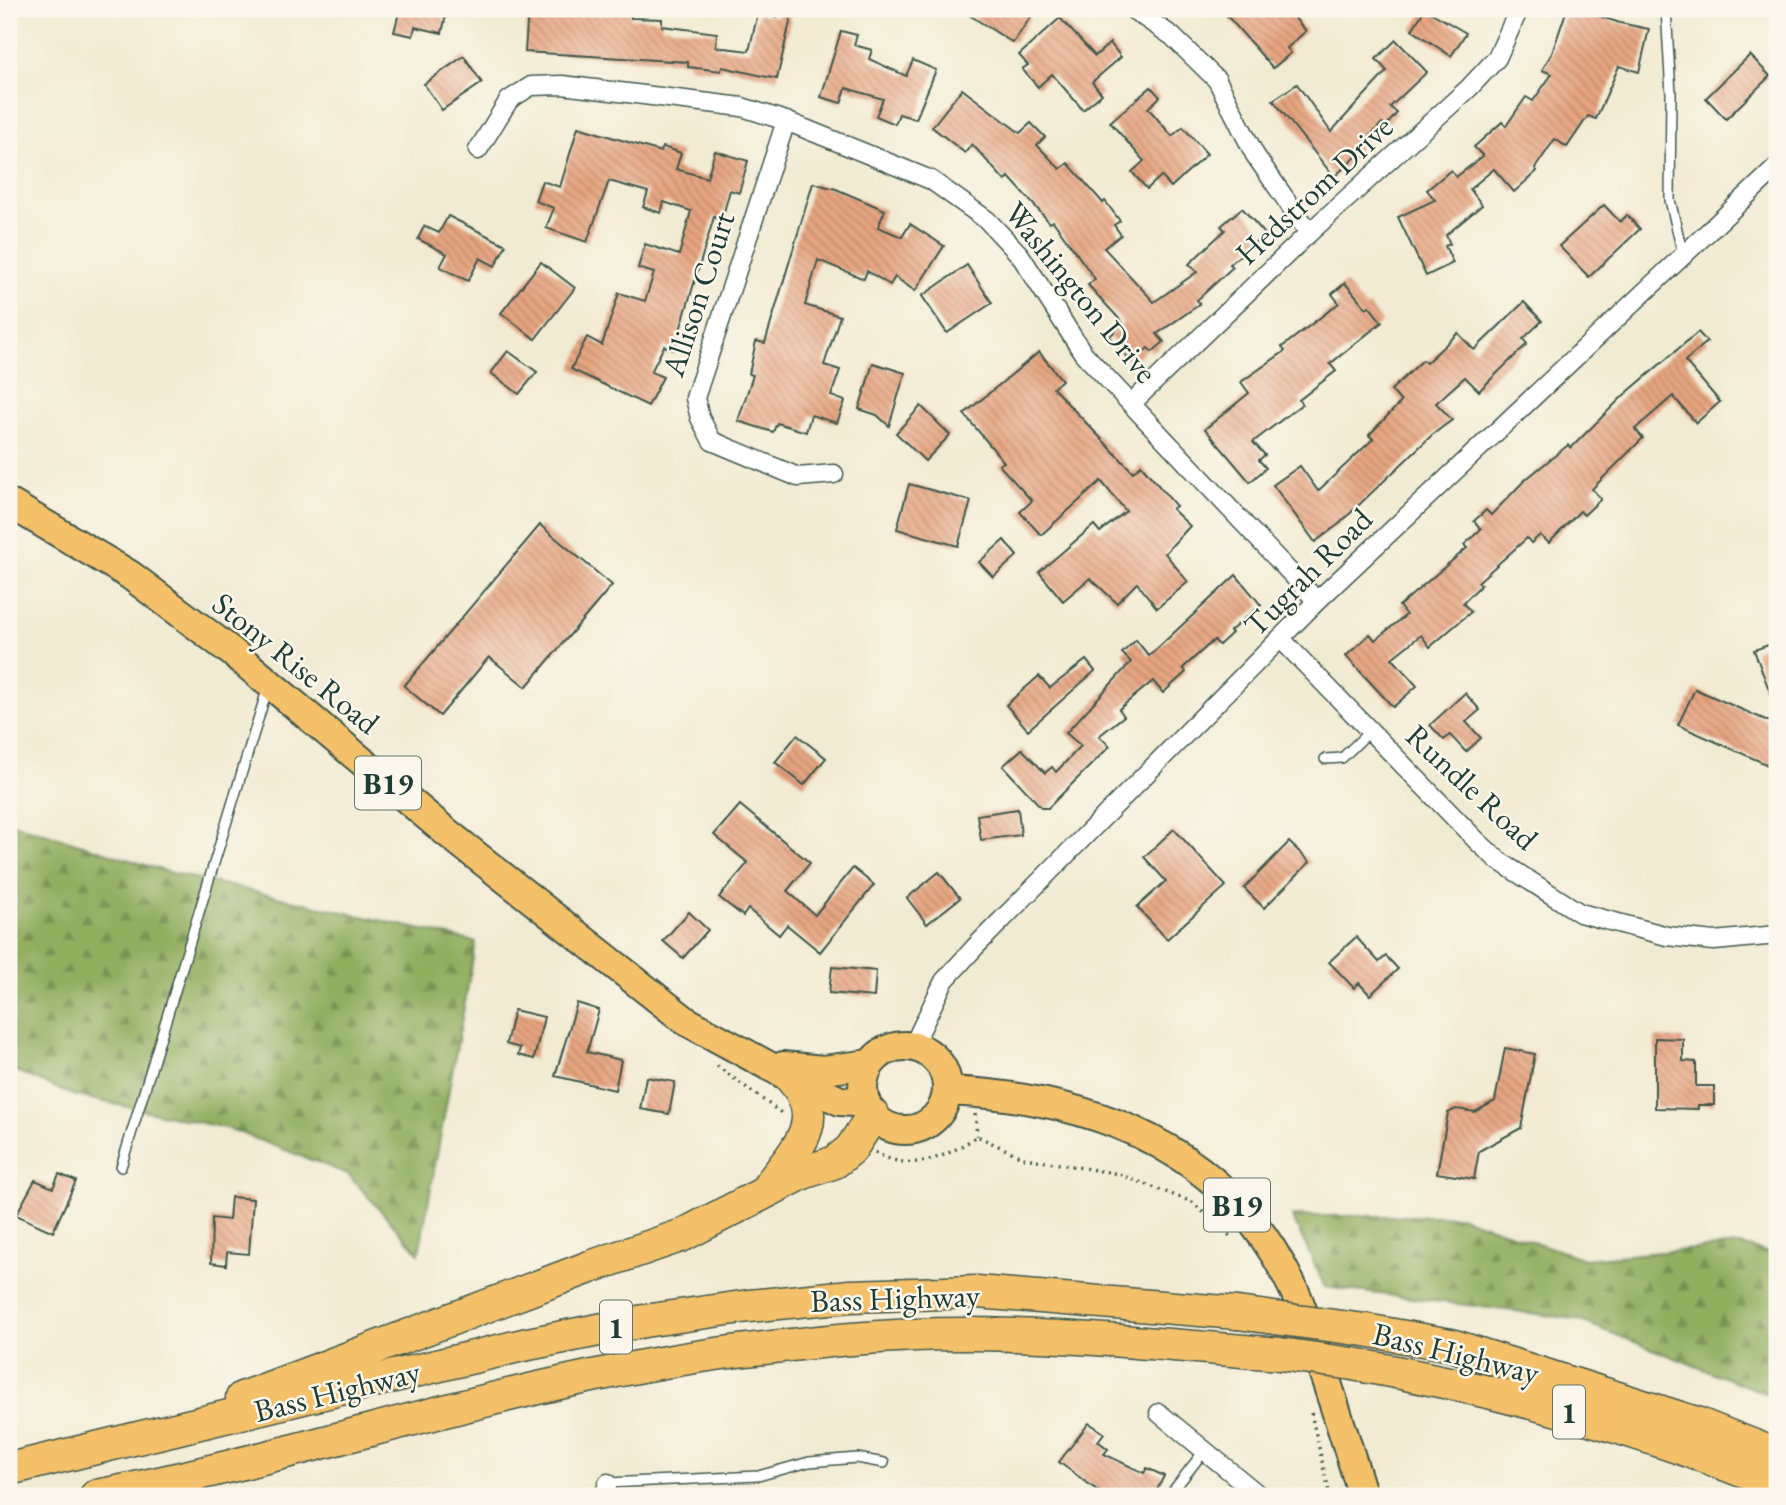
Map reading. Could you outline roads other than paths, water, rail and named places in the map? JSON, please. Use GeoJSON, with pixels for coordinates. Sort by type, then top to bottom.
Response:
{"type":"FeatureCollection","features":[{"type":"Feature","properties":{"kind":"highway"},"geometry":{"type":"LineString","coordinates":[[763,1194],[800,1146],[807,1128],[808,1108],[803,1094],[779,1070]]}},
{"type":"Feature","properties":{"kind":"highway"},"geometry":{"type":"LineString","coordinates":[[20,1467],[186,1419],[590,1267],[683,1236],[803,1173],[835,1162],[851,1149],[865,1119]]}},
{"type":"Feature","properties":{"kind":"highway","name":"Bass Highway"},"geometry":{"type":"LineString","coordinates":[[20,1467],[523,1345],[644,1321],[749,1306],[850,1296],[977,1292],[1237,1312],[1451,1345],[1605,1393],[1777,1455]]}},
{"type":"Feature","properties":{"kind":"highway","name":"Bass Highway"},"geometry":{"type":"LineString","coordinates":[[96,1496],[464,1404],[607,1373],[735,1352],[844,1339],[971,1334],[1102,1339],[1280,1354],[1353,1364],[1488,1390],[1554,1407],[1696,1453],[1777,1485]]}},
{"type":"Feature","properties":{"kind":"main road","name":"Stony Rise Road"},"geometry":{"type":"LineString","coordinates":[[9,503],[130,575],[269,683],[445,831],[687,1021],[735,1049],[840,1101],[865,1119]]}},
{"type":"Feature","properties":{"kind":"main road","name":"B19"},"geometry":{"type":"LineString","coordinates":[[870,1064],[889,1049],[913,1046]]}},
{"type":"Feature","properties":{"kind":"main road"},"geometry":{"type":"LineString","coordinates":[[913,1046],[936,1059],[944,1071],[947,1091]]}},
{"type":"Feature","properties":{"kind":"main road","name":"Stony Rise Road"},"geometry":{"type":"LineString","coordinates":[[779,1070],[823,1070],[870,1064]]}},
{"type":"Feature","properties":{"kind":"main road"},"geometry":{"type":"LineString","coordinates":[[865,1119],[864,1083],[870,1064]]}},
{"type":"Feature","properties":{"kind":"main road","name":"B19"},"geometry":{"type":"LineString","coordinates":[[865,1119],[892,1128],[914,1129],[934,1118],[943,1105],[947,1091],[988,1094],[1069,1107],[1123,1125],[1174,1151],[1222,1188],[1265,1237],[1293,1286],[1335,1403],[1363,1496]]}},
{"type":"Feature","properties":{"kind":"street"},"geometry":{"type":"LineString","coordinates":[[1132,9],[1172,36],[1217,80],[1255,155],[1309,233]]}},
{"type":"Feature","properties":{"kind":"street","name":"Hedstrom Drive"},"geometry":{"type":"LineString","coordinates":[[1132,403],[1309,233],[1469,88],[1497,58],[1519,9]]}},
{"type":"Feature","properties":{"kind":"street","name":"Washington Drive"},"geometry":{"type":"LineString","coordinates":[[478,150],[509,100],[531,86],[562,85],[742,107],[786,121],[931,180],[987,220],[1020,255],[1083,353],[1317,601]]}},
{"type":"Feature","properties":{"kind":"street","name":"Allison Court"},"geometry":{"type":"LineString","coordinates":[[786,121],[695,398],[700,418],[712,441],[799,477],[834,474]]}},
{"type":"Feature","properties":{"kind":"street","name":"Tugrah Road"},"geometry":{"type":"LineString","coordinates":[[913,1046],[934,998],[952,971],[1317,601],[1777,167]]}},
{"type":"Feature","properties":{"kind":"street","name":"Rundle Road"},"geometry":{"type":"LineString","coordinates":[[1281,639],[1499,861],[1580,913],[1667,936],[1714,941],[1777,935]]}},
{"type":"Feature","properties":{"kind":"street"},"geometry":{"type":"LineString","coordinates":[[1159,1413],[1260,1496]]}},
{"type":"Feature","properties":{"kind":"lane"},"geometry":{"type":"LineString","coordinates":[[1666,9],[1666,45],[1671,94],[1670,200],[1683,257]]}},
{"type":"Feature","properties":{"kind":"lane"},"geometry":{"type":"LineString","coordinates":[[121,1167],[269,683]]}},
{"type":"Feature","properties":{"kind":"lane"},"geometry":{"type":"LineString","coordinates":[[1325,759],[1342,758],[1370,731]]}},
{"type":"Feature","properties":{"kind":"lane"},"geometry":{"type":"LineString","coordinates":[[1169,1496],[1204,1451]]}},
{"type":"Feature","properties":{"kind":"lane"},"geometry":{"type":"LineString","coordinates":[[606,1490],[758,1476],[809,1462],[858,1458],[884,1463]]}}]}
